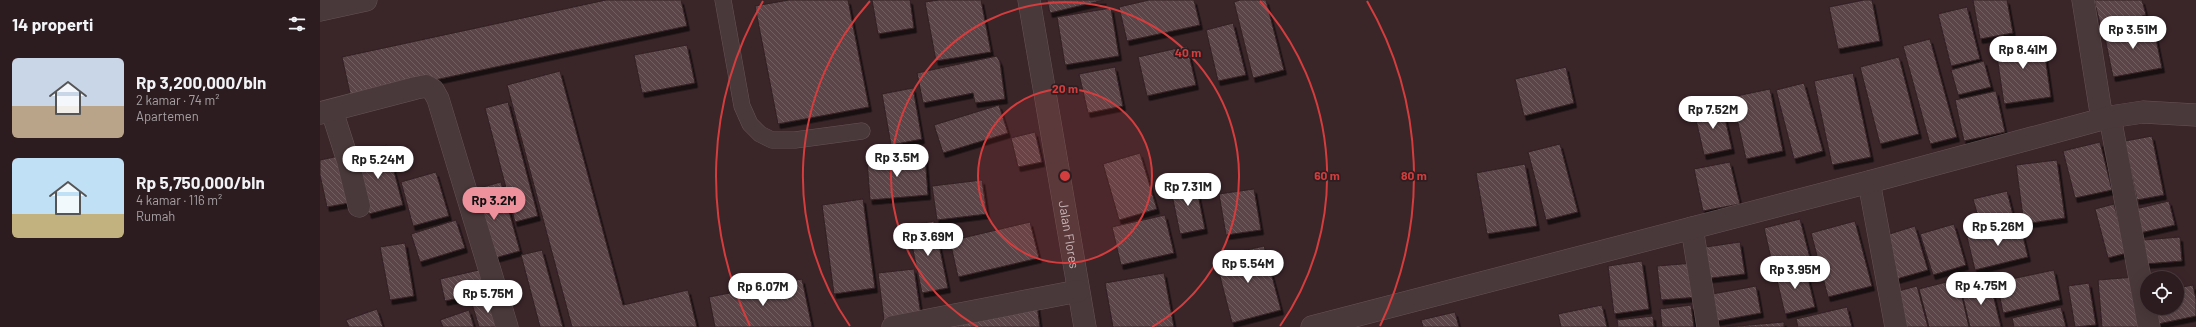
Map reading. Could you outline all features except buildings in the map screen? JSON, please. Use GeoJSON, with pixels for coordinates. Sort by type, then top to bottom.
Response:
{"type":"FeatureCollection","features":[{"type":"Feature","properties":{"kind":"street"},"geometry":{"type":"LineString","coordinates":[[320,10],[366,0]]}},
{"type":"Feature","properties":{"kind":"street","name":"Jalan Flores"},"geometry":{"type":"LineString","coordinates":[[1029,0],[1085,327]]}},
{"type":"Feature","properties":{"kind":"street"},"geometry":{"type":"LineString","coordinates":[[2082,0],[2149,327]]}},
{"type":"Feature","properties":{"kind":"street"},"geometry":{"type":"LineString","coordinates":[[359,206],[348,161],[326,112],[416,88],[426,86],[433,90],[438,99],[507,327]]}},
{"type":"Feature","properties":{"kind":"street"},"geometry":{"type":"LineString","coordinates":[[1312,327],[1869,182],[2106,118],[2143,112],[2196,114]]}},
{"type":"Feature","properties":{"kind":"street"},"geometry":{"type":"LineString","coordinates":[[1869,182],[1896,327]]}},
{"type":"Feature","properties":{"kind":"street"},"geometry":{"type":"LineString","coordinates":[[1692,228],[1708,327]]}},
{"type":"Feature","properties":{"kind":"street"},"geometry":{"type":"LineString","coordinates":[[893,327],[1078,291]]}},
{"type":"Feature","properties":{"kind":"lane"},"geometry":{"type":"LineString","coordinates":[[723,0],[742,106],[750,124],[760,134],[772,140],[795,140],[862,131]]}}]}
